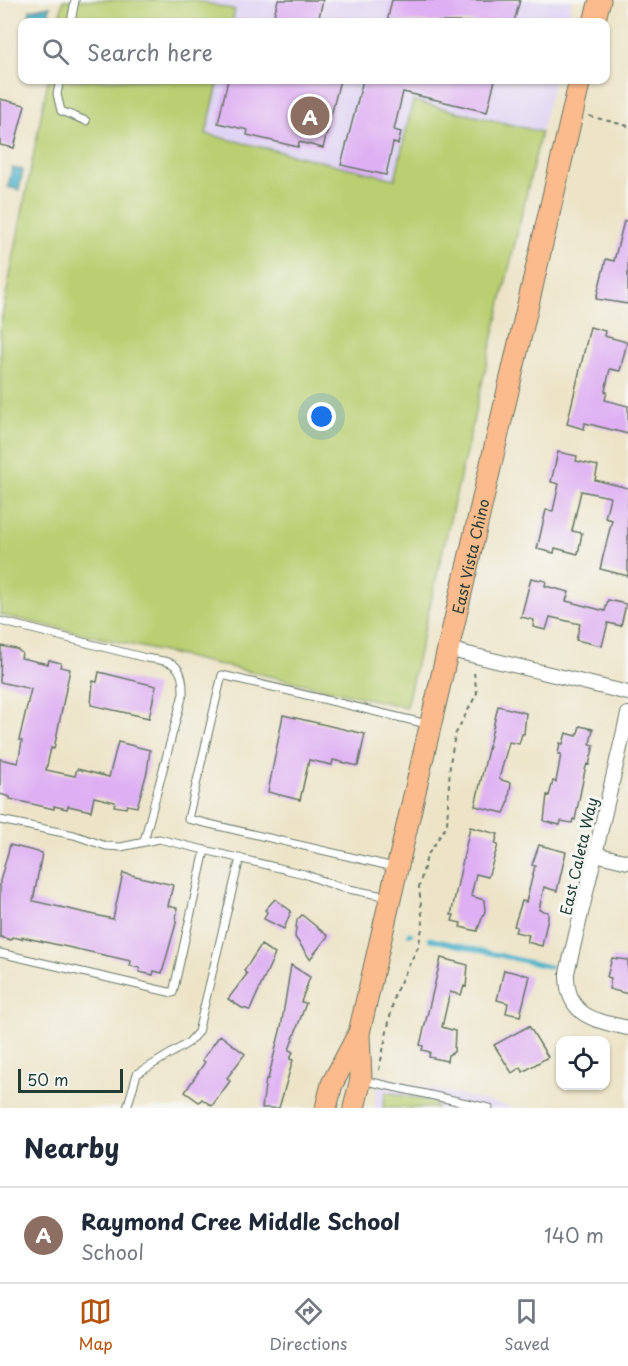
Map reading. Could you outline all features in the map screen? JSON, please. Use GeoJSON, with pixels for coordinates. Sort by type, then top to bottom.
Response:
{"type":"FeatureCollection","features":[{"type":"Feature","properties":{"kind":"main road"},"geometry":{"type":"LineString","coordinates":[[595,18],[600,0]]}},
{"type":"Feature","properties":{"kind":"main road","name":"East Vista Chino"},"geometry":{"type":"LineString","coordinates":[[326,1108],[332,1084],[359,1033],[579,84]]}},
{"type":"Feature","properties":{"kind":"main road","name":"East Vista Chino"},"geometry":{"type":"LineString","coordinates":[[354,1108],[369,1081],[359,1033]]}},
{"type":"Feature","properties":{"kind":"street"},"geometry":{"type":"LineString","coordinates":[[447,649],[628,693]]}},
{"type":"Feature","properties":{"kind":"street","name":"East Caleta Way"},"geometry":{"type":"LineString","coordinates":[[628,714],[567,973],[566,990],[572,1006],[598,1021],[628,1028]]}},
{"type":"Feature","properties":{"kind":"street"},"geometry":{"type":"LineString","coordinates":[[595,854],[628,862]]}},
{"type":"Feature","properties":{"kind":"lane"},"geometry":{"type":"LineString","coordinates":[[72,18],[75,0]]}},
{"type":"Feature","properties":{"kind":"lane"},"geometry":{"type":"LineString","coordinates":[[59,84],[57,94],[61,111],[86,121]]}},
{"type":"Feature","properties":{"kind":"lane"},"geometry":{"type":"LineString","coordinates":[[0,621],[146,658],[168,660],[175,666],[183,685],[183,694],[144,840]]}},
{"type":"Feature","properties":{"kind":"lane"},"geometry":{"type":"LineString","coordinates":[[397,868],[188,819],[222,675],[430,725]]}},
{"type":"Feature","properties":{"kind":"lane"},"geometry":{"type":"LineString","coordinates":[[0,820],[74,835],[106,846],[121,847],[144,840],[159,839],[304,874],[339,887],[390,898]]}},
{"type":"Feature","properties":{"kind":"lane"},"geometry":{"type":"LineString","coordinates":[[0,953],[173,993],[205,850]]}},
{"type":"Feature","properties":{"kind":"lane"},"geometry":{"type":"LineString","coordinates":[[127,1108],[136,1074],[188,1043],[198,1032],[240,858]]}},
{"type":"Feature","properties":{"kind":"lane"},"geometry":{"type":"LineString","coordinates":[[369,1081],[489,1108]]}},
{"type":"Feature","properties":{"kind":"path"},"geometry":{"type":"LineString","coordinates":[[571,112],[628,126]]}},
{"type":"Feature","properties":{"kind":"path"},"geometry":{"type":"LineString","coordinates":[[369,1081],[395,993],[418,947],[423,924],[419,887],[427,856],[447,825],[450,763],[455,735],[477,693],[474,673]]}},
{"type":"Feature","properties":{"kind":"shaded area"},"geometry":{"type":"Polygon","coordinates":[[[195,0],[572,0],[568,18],[233,18],[235,10],[195,0]]]}},
{"type":"Feature","properties":{"kind":"shaded area"},"geometry":{"type":"Polygon","coordinates":[[[218,84],[553,84],[541,132],[413,102],[395,179],[206,134],[218,84]]]}},
{"type":"Feature","properties":{"kind":"shaded area"},"geometry":{"type":"Polygon","coordinates":[[[379,1076],[516,1108],[374,1108],[379,1076]]]}},
{"type":"Feature","properties":{"kind":"green space"},"geometry":{"type":"Polygon","coordinates":[[[63,0],[195,0],[235,10],[233,18],[60,18],[63,0]]]}},
{"type":"Feature","properties":{"kind":"green space"},"geometry":{"type":"Polygon","coordinates":[[[47,84],[218,84],[206,134],[395,179],[413,101],[541,132],[406,707],[0,615],[0,327],[47,84]]]}},
{"type":"Feature","properties":{"kind":"green space"},"geometry":{"type":"Polygon","coordinates":[[[386,1092],[434,1102],[437,1108],[383,1108],[386,1092]]]}},
{"type":"Feature","properties":{"kind":"water"},"geometry":{"type":"Polygon","coordinates":[[[50,6],[48,16],[43,18],[29,18],[30,10],[50,6]]]}},
{"type":"Feature","properties":{"kind":"water"},"geometry":{"type":"Polygon","coordinates":[[[12,168],[23,170],[19,190],[8,187],[12,168]]]}},
{"type":"Feature","properties":{"kind":"building"},"geometry":{"type":"Polygon","coordinates":[[[278,0],[323,0],[319,18],[273,18],[278,0]]]}},
{"type":"Feature","properties":{"kind":"building"},"geometry":{"type":"Polygon","coordinates":[[[392,0],[520,0],[515,18],[388,18],[392,0]]]}},
{"type":"Feature","properties":{"kind":"building"},"geometry":{"type":"Polygon","coordinates":[[[227,84],[339,84],[323,148],[299,142],[298,147],[247,135],[248,130],[218,123],[227,84]]]}},
{"type":"Feature","properties":{"kind":"building"},"geometry":{"type":"Polygon","coordinates":[[[362,84],[494,84],[487,112],[403,92],[394,130],[401,132],[398,144],[393,143],[386,175],[341,165],[362,84]]]}},
{"type":"Feature","properties":{"kind":"building"},"geometry":{"type":"Polygon","coordinates":[[[0,99],[25,105],[14,148],[0,145],[0,99]]]}},
{"type":"Feature","properties":{"kind":"building"},"geometry":{"type":"Polygon","coordinates":[[[624,221],[628,221],[628,304],[596,299],[606,259],[614,261],[624,221]]]}},
{"type":"Feature","properties":{"kind":"building"},"geometry":{"type":"Polygon","coordinates":[[[590,327],[605,331],[604,336],[627,342],[620,371],[610,369],[605,400],[628,406],[628,434],[585,423],[584,429],[567,424],[590,327]]]}},
{"type":"Feature","properties":{"kind":"building"},"geometry":{"type":"Polygon","coordinates":[[[558,452],[577,456],[576,461],[598,466],[595,480],[628,488],[628,576],[600,569],[612,520],[605,518],[610,497],[581,491],[572,531],[582,533],[578,554],[555,548],[554,553],[537,549],[546,510],[553,511],[559,484],[551,482],[558,452]]]}},
{"type":"Feature","properties":{"kind":"building"},"geometry":{"type":"Polygon","coordinates":[[[531,578],[546,581],[545,586],[569,592],[566,601],[605,611],[608,600],[626,604],[621,626],[608,623],[602,646],[576,640],[580,624],[550,617],[546,630],[533,627],[534,620],[521,617],[531,578]]]}},
{"type":"Feature","properties":{"kind":"building"},"geometry":{"type":"Polygon","coordinates":[[[1,646],[16,649],[22,653],[21,658],[48,664],[49,660],[61,663],[60,667],[70,669],[54,749],[51,748],[46,770],[75,776],[77,769],[109,777],[118,742],[150,750],[147,772],[137,807],[114,806],[115,802],[94,797],[91,811],[68,806],[67,809],[54,806],[54,809],[10,799],[0,794],[0,759],[18,763],[22,741],[19,740],[31,689],[0,682],[1,646]]]}},
{"type":"Feature","properties":{"kind":"building"},"geometry":{"type":"Polygon","coordinates":[[[99,672],[156,686],[149,718],[91,705],[93,681],[97,682],[99,672]]]}},
{"type":"Feature","properties":{"kind":"building"},"geometry":{"type":"Polygon","coordinates":[[[498,706],[526,713],[524,734],[519,744],[509,742],[499,779],[511,783],[508,804],[504,813],[475,806],[498,706]]]}},
{"type":"Feature","properties":{"kind":"building"},"geometry":{"type":"Polygon","coordinates":[[[283,715],[365,734],[358,766],[333,760],[332,765],[309,760],[300,800],[268,792],[283,715]]]}},
{"type":"Feature","properties":{"kind":"building"},"geometry":{"type":"Polygon","coordinates":[[[580,726],[593,729],[590,744],[594,745],[589,765],[587,764],[585,770],[575,820],[573,819],[572,823],[561,821],[560,825],[544,821],[547,795],[549,796],[553,781],[556,782],[561,754],[558,754],[560,743],[563,744],[566,733],[577,736],[580,726]]]}},
{"type":"Feature","properties":{"kind":"building"},"geometry":{"type":"Polygon","coordinates":[[[470,827],[498,834],[495,844],[498,845],[488,877],[476,874],[471,896],[484,900],[485,911],[477,931],[460,927],[461,923],[452,921],[454,915],[451,915],[470,827]]]}},
{"type":"Feature","properties":{"kind":"building"},"geometry":{"type":"Polygon","coordinates":[[[10,845],[42,853],[33,901],[113,919],[123,873],[173,885],[168,906],[177,908],[176,923],[162,973],[154,971],[153,975],[139,972],[140,968],[130,966],[131,961],[22,937],[22,939],[12,937],[11,940],[0,937],[0,881],[10,845]]]}},
{"type":"Feature","properties":{"kind":"building"},"geometry":{"type":"Polygon","coordinates":[[[539,845],[566,852],[557,891],[544,887],[539,910],[548,912],[548,917],[542,946],[527,942],[529,935],[515,932],[517,927],[514,926],[522,901],[526,902],[535,866],[532,865],[539,845]]]}},
{"type":"Feature","properties":{"kind":"building"},"geometry":{"type":"Polygon","coordinates":[[[275,899],[291,911],[284,929],[264,919],[267,912],[265,910],[275,899]]]}},
{"type":"Feature","properties":{"kind":"building"},"geometry":{"type":"Polygon","coordinates":[[[302,915],[328,936],[310,959],[295,937],[297,920],[302,915]]]}},
{"type":"Feature","properties":{"kind":"building"},"geometry":{"type":"Polygon","coordinates":[[[261,945],[275,954],[250,1010],[228,999],[247,974],[244,971],[261,945]]]}},
{"type":"Feature","properties":{"kind":"building"},"geometry":{"type":"Polygon","coordinates":[[[441,958],[468,965],[466,987],[464,986],[461,995],[450,992],[442,1027],[455,1031],[454,1052],[448,1055],[447,1061],[429,1057],[430,1052],[422,1050],[423,1046],[420,1045],[441,958]]]}},
{"type":"Feature","properties":{"kind":"building"},"geometry":{"type":"Polygon","coordinates":[[[612,958],[628,960],[628,994],[609,989],[611,978],[607,977],[612,958]]]}},
{"type":"Feature","properties":{"kind":"building"},"geometry":{"type":"Polygon","coordinates":[[[291,965],[310,977],[301,1002],[306,1003],[289,1050],[293,1052],[290,1059],[293,1060],[279,1108],[262,1108],[266,1079],[268,1079],[281,1027],[291,965]]]}},
{"type":"Feature","properties":{"kind":"building"},"geometry":{"type":"Polygon","coordinates":[[[504,970],[530,976],[520,1016],[506,1013],[508,1003],[497,1000],[504,970]]]}},
{"type":"Feature","properties":{"kind":"building"},"geometry":{"type":"Polygon","coordinates":[[[529,1026],[548,1057],[523,1072],[521,1067],[512,1073],[494,1045],[529,1026]]]}},
{"type":"Feature","properties":{"kind":"building"},"geometry":{"type":"Polygon","coordinates":[[[220,1035],[245,1054],[227,1078],[230,1081],[212,1106],[202,1099],[199,1102],[185,1092],[205,1062],[202,1060],[220,1035]]]}},
{"type":"Feature","properties":{"kind":"waterway"},"geometry":{"type":"LineString","coordinates":[[430,939],[550,967]]}},
{"type":"Feature","properties":{"kind":"place","name":"Raymond Cree Middle School"},"geometry":{"type":"Point","coordinates":[310,116]}}]}
